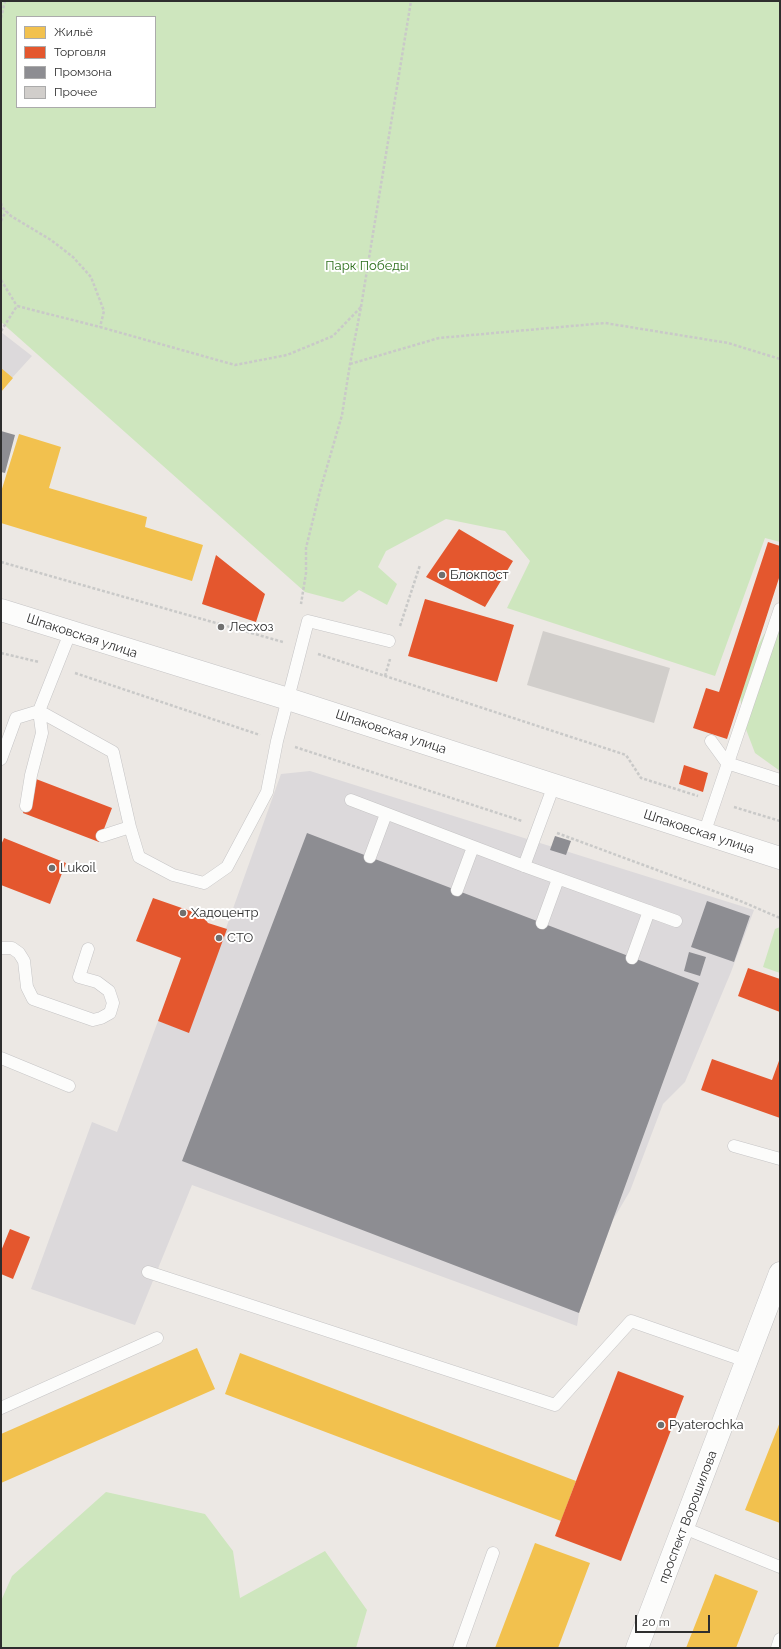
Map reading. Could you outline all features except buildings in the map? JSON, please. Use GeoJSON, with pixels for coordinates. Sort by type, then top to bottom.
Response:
{"type":"FeatureCollection","features":[{"type":"Feature","properties":{"kind":"main road","name":"Шпаковская улица"},"geometry":{"type":"LineString","coordinates":[[1,610],[70,633],[288,699],[780,858]]}},
{"type":"Feature","properties":{"kind":"main road","name":"проспект Ворошилова"},"geometry":{"type":"LineString","coordinates":[[637,1648],[780,1273]]}},
{"type":"Feature","properties":{"kind":"lane"},"geometry":{"type":"LineString","coordinates":[[704,834],[780,608]]}},
{"type":"Feature","properties":{"kind":"lane"},"geometry":{"type":"LineString","coordinates":[[1,759],[16,718],[39,711],[113,752],[130,826],[139,857],[173,875],[204,883],[227,867],[267,792],[277,741],[308,621],[389,641]]}},
{"type":"Feature","properties":{"kind":"lane"},"geometry":{"type":"LineString","coordinates":[[26,806],[31,775],[42,733],[39,711],[70,633]]}},
{"type":"Feature","properties":{"kind":"lane"},"geometry":{"type":"LineString","coordinates":[[712,741],[728,763],[780,780]]}},
{"type":"Feature","properties":{"kind":"lane"},"geometry":{"type":"LineString","coordinates":[[524,866],[554,785]]}},
{"type":"Feature","properties":{"kind":"lane"},"geometry":{"type":"LineString","coordinates":[[351,800],[558,879],[676,921]]}},
{"type":"Feature","properties":{"kind":"lane"},"geometry":{"type":"LineString","coordinates":[[370,857],[386,814]]}},
{"type":"Feature","properties":{"kind":"lane"},"geometry":{"type":"LineString","coordinates":[[102,836],[130,826]]}},
{"type":"Feature","properties":{"kind":"lane"},"geometry":{"type":"LineString","coordinates":[[457,890],[473,847]]}},
{"type":"Feature","properties":{"kind":"lane"},"geometry":{"type":"LineString","coordinates":[[542,923],[558,879]]}},
{"type":"Feature","properties":{"kind":"lane"},"geometry":{"type":"LineString","coordinates":[[632,958],[649,911]]}},
{"type":"Feature","properties":{"kind":"lane"},"geometry":{"type":"LineString","coordinates":[[1,948],[12,948],[19,953],[24,961],[27,986],[33,998],[93,1020],[110,1013],[113,1003],[109,991],[97,982],[79,977],[88,949]]}},
{"type":"Feature","properties":{"kind":"lane"},"geometry":{"type":"LineString","coordinates":[[1,1058],[69,1086]]}},
{"type":"Feature","properties":{"kind":"lane"},"geometry":{"type":"LineString","coordinates":[[734,1146],[780,1159]]}},
{"type":"Feature","properties":{"kind":"lane"},"geometry":{"type":"LineString","coordinates":[[148,1272],[555,1405],[631,1321],[746,1361]]}},
{"type":"Feature","properties":{"kind":"lane"},"geometry":{"type":"LineString","coordinates":[[1,1408],[157,1338]]}},
{"type":"Feature","properties":{"kind":"lane"},"geometry":{"type":"LineString","coordinates":[[684,1528],[780,1567]]}},
{"type":"Feature","properties":{"kind":"lane"},"geometry":{"type":"LineString","coordinates":[[459,1648],[493,1553]]}},
{"type":"Feature","properties":{"kind":"lane"},"geometry":{"type":"LineString","coordinates":[[777,1648],[780,1639]]}},
{"type":"Feature","properties":{"kind":"path"},"geometry":{"type":"LineString","coordinates":[[1,18],[6,1]]}},
{"type":"Feature","properties":{"kind":"path"},"geometry":{"type":"LineString","coordinates":[[299,610],[306,573],[306,548],[320,491],[342,415],[411,1]]}},
{"type":"Feature","properties":{"kind":"path"},"geometry":{"type":"LineString","coordinates":[[1,203],[6,211],[20,222],[51,240],[73,257],[91,277],[104,311],[100,327]]}},
{"type":"Feature","properties":{"kind":"path"},"geometry":{"type":"LineString","coordinates":[[1,221],[6,211]]}},
{"type":"Feature","properties":{"kind":"path"},"geometry":{"type":"LineString","coordinates":[[1,280],[17,306],[100,327],[235,365],[287,355],[333,336],[361,307]]}},
{"type":"Feature","properties":{"kind":"path"},"geometry":{"type":"LineString","coordinates":[[1,330],[17,306]]}},
{"type":"Feature","properties":{"kind":"path"},"geometry":{"type":"LineString","coordinates":[[350,364],[440,338],[605,323],[728,343],[780,359]]}},
{"type":"Feature","properties":{"kind":"path"},"geometry":{"type":"LineString","coordinates":[[1,562],[301,648],[626,755],[641,778],[780,821]]}},
{"type":"Feature","properties":{"kind":"path"},"geometry":{"type":"LineString","coordinates":[[398,631],[420,565]]}},
{"type":"Feature","properties":{"kind":"path"},"geometry":{"type":"LineString","coordinates":[[1,653],[56,667],[539,826],[738,900],[780,918]]}},
{"type":"Feature","properties":{"kind":"path"},"geometry":{"type":"LineString","coordinates":[[385,676],[392,653]]}},
{"type":"Feature","properties":{"kind":"shaded area"},"geometry":{"type":"Polygon","coordinates":[[[1,332],[32,356],[1,390],[1,332]]]}},
{"type":"Feature","properties":{"kind":"shaded area"},"geometry":{"type":"Polygon","coordinates":[[[310,771],[754,910],[731,972],[685,1082],[663,1104],[630,1191],[613,1220],[579,1313],[577,1326],[192,1185],[135,1325],[31,1289],[92,1122],[117,1132],[158,1021],[189,1032],[281,774],[310,771]]]}},
{"type":"Feature","properties":{"kind":"green space","name":"Парк Победы"},"geometry":{"type":"Polygon","coordinates":[[[1,1],[780,1],[780,542],[765,538],[715,676],[507,608],[530,561],[505,531],[446,519],[386,551],[378,567],[397,584],[387,605],[359,590],[343,602],[305,592],[1,322],[1,1]]]}},
{"type":"Feature","properties":{"kind":"green space"},"geometry":{"type":"Polygon","coordinates":[[[780,629],[780,771],[755,753],[744,724],[740,696],[749,662],[765,633],[780,629]]]}},
{"type":"Feature","properties":{"kind":"green space"},"geometry":{"type":"Polygon","coordinates":[[[780,927],[780,973],[763,967],[775,929],[780,927]]]}},
{"type":"Feature","properties":{"kind":"green space"},"geometry":{"type":"Polygon","coordinates":[[[106,1492],[205,1514],[233,1551],[240,1598],[325,1551],[367,1610],[356,1648],[1,1648],[1,1601],[12,1576],[106,1492]]]}},
{"type":"Feature","properties":{"kind":"place","name":"Блокпост"},"geometry":{"type":"Point","coordinates":[442,575]}},
{"type":"Feature","properties":{"kind":"place","name":"Лесхоз"},"geometry":{"type":"Point","coordinates":[221,627]}},
{"type":"Feature","properties":{"kind":"place","name":"Lukoil"},"geometry":{"type":"Point","coordinates":[52,868]}},
{"type":"Feature","properties":{"kind":"place","name":"Хадоцентр"},"geometry":{"type":"Point","coordinates":[183,913]}},
{"type":"Feature","properties":{"kind":"place","name":"СТО"},"geometry":{"type":"Point","coordinates":[219,938]}},
{"type":"Feature","properties":{"kind":"place","name":"Pyaterochka"},"geometry":{"type":"Point","coordinates":[661,1425]}}]}
